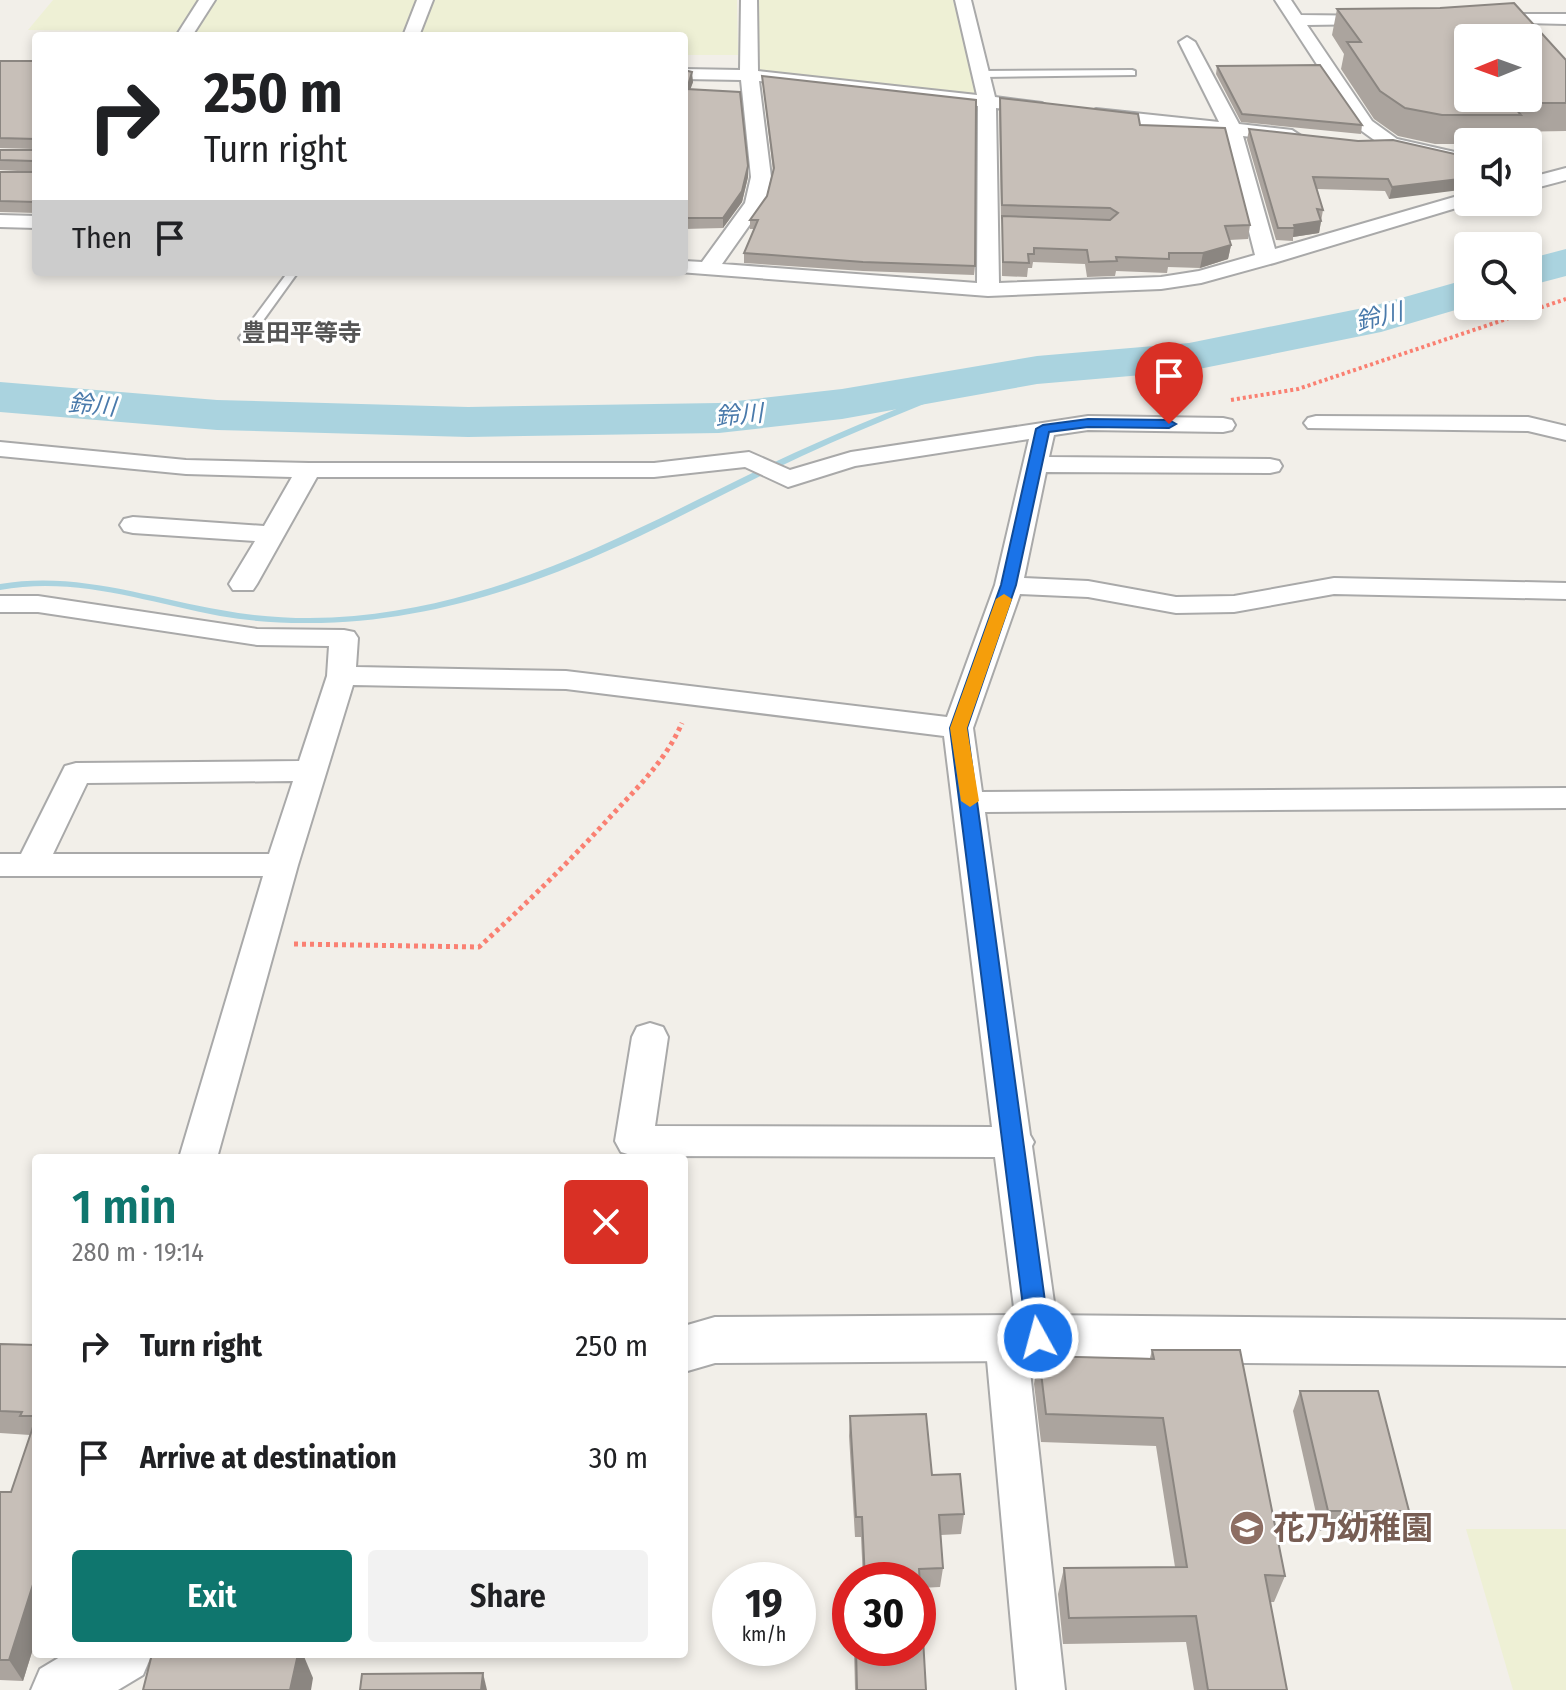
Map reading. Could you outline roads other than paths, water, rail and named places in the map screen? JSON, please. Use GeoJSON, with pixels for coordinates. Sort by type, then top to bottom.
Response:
{"type":"FeatureCollection","features":[{"type":"Feature","properties":{"kind":"street"},"geometry":{"type":"LineString","coordinates":[[187,32],[207,0]]}},
{"type":"Feature","properties":{"kind":"street"},"geometry":{"type":"LineString","coordinates":[[413,32],[425,0]]}},
{"type":"Feature","properties":{"kind":"street"},"geometry":{"type":"LineString","coordinates":[[708,269],[755,203],[761,177],[749,75],[749,0]]}},
{"type":"Feature","properties":{"kind":"street"},"geometry":{"type":"LineString","coordinates":[[963,0],[987,101],[995,224],[988,290]]}},
{"type":"Feature","properties":{"kind":"street"},"geometry":{"type":"LineString","coordinates":[[1283,0],[1319,65],[1365,125],[1391,143]]}},
{"type":"Feature","properties":{"kind":"street"},"geometry":{"type":"LineString","coordinates":[[1553,0],[1566,16]]}},
{"type":"Feature","properties":{"kind":"street"},"geometry":{"type":"LineString","coordinates":[[1470,19],[1566,16]]}},
{"type":"Feature","properties":{"kind":"street"},"geometry":{"type":"LineString","coordinates":[[1295,20],[1391,19]]}},
{"type":"Feature","properties":{"kind":"street"},"geometry":{"type":"LineString","coordinates":[[1187,42],[1208,66],[1232,129],[1267,259]]}},
{"type":"Feature","properties":{"kind":"street"},"geometry":{"type":"LineString","coordinates":[[688,74],[749,75],[1310,138]]}},
{"type":"Feature","properties":{"kind":"street"},"geometry":{"type":"LineString","coordinates":[[1356,144],[1391,143],[1454,158]]}},
{"type":"Feature","properties":{"kind":"street"},"geometry":{"type":"LineString","coordinates":[[1542,174],[1562,178]]}},
{"type":"Feature","properties":{"kind":"street"},"geometry":{"type":"LineString","coordinates":[[1542,182],[1562,178]]}},
{"type":"Feature","properties":{"kind":"street"},"geometry":{"type":"LineString","coordinates":[[688,267],[988,290],[1161,283],[1201,277],[1454,203]]}},
{"type":"Feature","properties":{"kind":"street"},"geometry":{"type":"LineString","coordinates":[[0,221],[32,222]]}},
{"type":"Feature","properties":{"kind":"street"},"geometry":{"type":"LineString","coordinates":[[0,449],[186,467],[309,470],[654,470],[749,459],[788,479],[851,459],[1043,429],[1223,413]]}},
{"type":"Feature","properties":{"kind":"street"},"geometry":{"type":"LineString","coordinates":[[1316,423],[1528,424],[1566,433]]}},
{"type":"Feature","properties":{"kind":"street"},"geometry":{"type":"LineString","coordinates":[[1041,1690],[1015,1142],[958,728],[1009,585],[1043,429]]}},
{"type":"Feature","properties":{"kind":"street"},"geometry":{"type":"LineString","coordinates":[[1035,464],[1270,466]]}},
{"type":"Feature","properties":{"kind":"street"},"geometry":{"type":"LineString","coordinates":[[243,584],[309,470]]}},
{"type":"Feature","properties":{"kind":"street"},"geometry":{"type":"LineString","coordinates":[[133,525],[272,534]]}},
{"type":"Feature","properties":{"kind":"street"},"geometry":{"type":"LineString","coordinates":[[1009,585],[1088,589],[1176,605],[1234,604],[1334,586],[1566,591]]}},
{"type":"Feature","properties":{"kind":"street"},"geometry":{"type":"LineString","coordinates":[[0,604],[38,604],[257,637],[344,638],[341,676],[282,865],[199,1154]]}},
{"type":"Feature","properties":{"kind":"street"},"geometry":{"type":"LineString","coordinates":[[341,676],[566,680],[958,728]]}},
{"type":"Feature","properties":{"kind":"street"},"geometry":{"type":"LineString","coordinates":[[16,865],[76,773],[311,771]]}},
{"type":"Feature","properties":{"kind":"street"},"geometry":{"type":"LineString","coordinates":[[970,802],[1566,798]]}},
{"type":"Feature","properties":{"kind":"street"},"geometry":{"type":"LineString","coordinates":[[16,865],[282,865]]}},
{"type":"Feature","properties":{"kind":"street"},"geometry":{"type":"LineString","coordinates":[[650,1037],[634,1141],[1015,1142]]}},
{"type":"Feature","properties":{"kind":"street"},"geometry":{"type":"LineString","coordinates":[[688,1348],[715,1340],[1022,1338],[1566,1343]]}},
{"type":"Feature","properties":{"kind":"street"},"geometry":{"type":"LineString","coordinates":[[61,1690],[115,1658]]}},
{"type":"Feature","properties":{"kind":"lane"},"geometry":{"type":"LineString","coordinates":[[983,74],[1132,73]]}},
{"type":"Feature","properties":{"kind":"lane"},"geometry":{"type":"LineString","coordinates":[[245,338],[290,276]]}},
{"type":"Feature","properties":{"kind":"waterway","name":"鈴川"},"geometry":{"type":"LineString","coordinates":[[1542,269],[1566,262]]}},
{"type":"Feature","properties":{"kind":"waterway","name":"鈴川"},"geometry":{"type":"LineString","coordinates":[[0,397],[217,415],[468,422],[719,418],[842,404],[1037,370],[1189,357],[1381,318],[1454,296]]}},
{"type":"Feature","properties":{"kind":"waterway"},"geometry":{"type":"LineString","coordinates":[[0,587],[57,582],[128,593],[236,616],[303,621],[353,619],[414,611],[528,580],[582,558],[797,455],[970,382]]}},
{"type":"Feature","properties":{"kind":"place","name":"花乃幼稚園"},"geometry":{"type":"Point","coordinates":[1247,1528]}},
{"type":"Feature","properties":{"kind":"district","name":"豊田平等寺"},"geometry":{"type":"Point","coordinates":[302,333]}}]}
